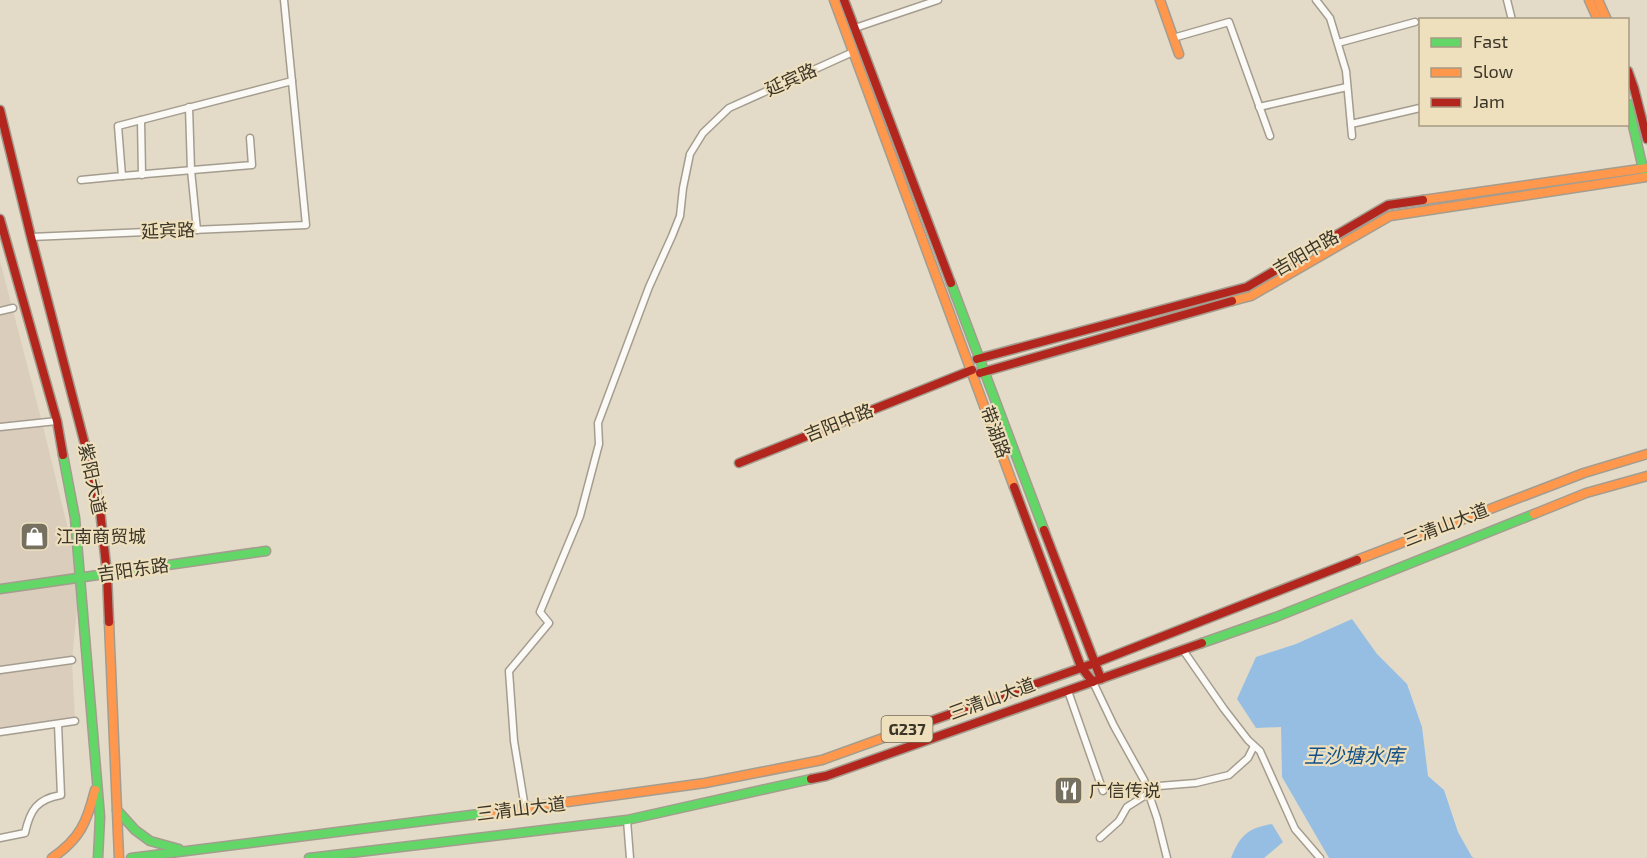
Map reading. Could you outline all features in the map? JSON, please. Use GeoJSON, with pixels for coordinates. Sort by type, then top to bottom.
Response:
{"type":"FeatureCollection","features":[{"type":"Feature","properties":{"kind":"main road","name":"带湖路"},"geometry":{"type":"LineString","coordinates":[[834,0],[1081,667],[1097,680]]}},
{"type":"Feature","properties":{"kind":"main road","name":"带湖路"},"geometry":{"type":"LineString","coordinates":[[844,0],[1095,663],[1097,680]]}},
{"type":"Feature","properties":{"kind":"main road"},"geometry":{"type":"LineString","coordinates":[[1160,0],[1179,54]]}},
{"type":"Feature","properties":{"kind":"main road"},"geometry":{"type":"LineString","coordinates":[[1590,0],[1601,18]]}},
{"type":"Feature","properties":{"kind":"main road"},"geometry":{"type":"LineString","coordinates":[[1598,0],[1602,18]]}},
{"type":"Feature","properties":{"kind":"main road"},"geometry":{"type":"LineString","coordinates":[[1629,74],[1647,139]]}},
{"type":"Feature","properties":{"kind":"main road"},"geometry":{"type":"LineString","coordinates":[[1629,108],[1646,172]]}},
{"type":"Feature","properties":{"kind":"main road","name":"紫阳大道"},"geometry":{"type":"LineString","coordinates":[[0,110],[100,510],[110,633],[119,858]]}},
{"type":"Feature","properties":{"kind":"main road","name":"吉阳中路"},"geometry":{"type":"LineString","coordinates":[[972,369],[980,358],[1247,287],[1388,205],[1646,172]]}},
{"type":"Feature","properties":{"kind":"main road","name":"吉阳中路"},"geometry":{"type":"LineString","coordinates":[[739,463],[972,369],[984,371],[1251,296],[1390,216],[1646,172]]}},
{"type":"Feature","properties":{"kind":"main road","name":"紫阳大道"},"geometry":{"type":"LineString","coordinates":[[1,225],[57,421],[75,518],[97,782],[99,858]]}},
{"type":"Feature","properties":{"kind":"main road","name":"三清山大道"},"geometry":{"type":"LineString","coordinates":[[130,858],[705,783],[822,760],[1095,663],[1584,473],[1647,454]]}},
{"type":"Feature","properties":{"kind":"main road","name":"三清山大道"},"geometry":{"type":"LineString","coordinates":[[309,858],[627,820],[826,776],[1276,617],[1586,493],[1647,476]]}},
{"type":"Feature","properties":{"kind":"main road","name":"吉阳东路"},"geometry":{"type":"LineString","coordinates":[[0,589],[266,551]]}},
{"type":"Feature","properties":{"kind":"main road"},"geometry":{"type":"LineString","coordinates":[[52,858],[66,849],[84,827],[97,782]]}},
{"type":"Feature","properties":{"kind":"main road"},"geometry":{"type":"LineString","coordinates":[[99,817],[108,820],[117,813],[150,841],[185,850]]}},
{"type":"Feature","properties":{"kind":"street"},"geometry":{"type":"LineString","coordinates":[[122,176],[118,126],[292,81],[284,0]]}},
{"type":"Feature","properties":{"kind":"street"},"geometry":{"type":"LineString","coordinates":[[855,28],[938,0]]}},
{"type":"Feature","properties":{"kind":"street"},"geometry":{"type":"LineString","coordinates":[[1316,0],[1330,18],[1346,71],[1352,136]]}},
{"type":"Feature","properties":{"kind":"street"},"geometry":{"type":"LineString","coordinates":[[1507,0],[1512,18]]}},
{"type":"Feature","properties":{"kind":"street"},"geometry":{"type":"LineString","coordinates":[[1173,38],[1229,22],[1270,136]]}},
{"type":"Feature","properties":{"kind":"street"},"geometry":{"type":"LineString","coordinates":[[1338,43],[1415,22]]}},
{"type":"Feature","properties":{"kind":"street","name":"延宾路"},"geometry":{"type":"LineString","coordinates":[[525,808],[514,741],[508,671],[549,623],[540,612],[580,516],[598,444],[598,423],[649,286],[680,216],[690,154],[703,133],[729,108],[853,52]]}},
{"type":"Feature","properties":{"kind":"street","name":"延宾路"},"geometry":{"type":"LineString","coordinates":[[31,237],[306,225],[292,81]]}},
{"type":"Feature","properties":{"kind":"street"},"geometry":{"type":"LineString","coordinates":[[1259,107],[1347,87]]}},
{"type":"Feature","properties":{"kind":"street"},"geometry":{"type":"LineString","coordinates":[[189,107],[191,170],[197,230]]}},
{"type":"Feature","properties":{"kind":"street"},"geometry":{"type":"LineString","coordinates":[[1351,124],[1419,108]]}},
{"type":"Feature","properties":{"kind":"street"},"geometry":{"type":"LineString","coordinates":[[141,120],[142,175]]}},
{"type":"Feature","properties":{"kind":"street"},"geometry":{"type":"LineString","coordinates":[[81,180],[252,165],[250,138]]}},
{"type":"Feature","properties":{"kind":"street"},"geometry":{"type":"LineString","coordinates":[[0,311],[13,308]]}},
{"type":"Feature","properties":{"kind":"street"},"geometry":{"type":"LineString","coordinates":[[0,427],[57,421]]}},
{"type":"Feature","properties":{"kind":"street"},"geometry":{"type":"LineString","coordinates":[[1183,650],[1224,709],[1260,751],[1295,829],[1320,858]]}},
{"type":"Feature","properties":{"kind":"street"},"geometry":{"type":"LineString","coordinates":[[0,670],[72,660]]}},
{"type":"Feature","properties":{"kind":"street","name":"带湖路"},"geometry":{"type":"LineString","coordinates":[[1097,680],[1114,726],[1148,790],[1167,858]]}},
{"type":"Feature","properties":{"kind":"street"},"geometry":{"type":"LineString","coordinates":[[1068,691],[1103,791]]}},
{"type":"Feature","properties":{"kind":"street"},"geometry":{"type":"LineString","coordinates":[[0,732],[75,721]]}},
{"type":"Feature","properties":{"kind":"street"},"geometry":{"type":"LineString","coordinates":[[0,838],[25,833],[27,822],[35,808],[47,797],[61,795],[58,724]]}},
{"type":"Feature","properties":{"kind":"street"},"geometry":{"type":"LineString","coordinates":[[1100,838],[1119,821],[1127,807],[1148,790],[1196,783],[1229,775],[1248,758],[1254,746]]}},
{"type":"Feature","properties":{"kind":"street"},"geometry":{"type":"LineString","coordinates":[[627,820],[630,858]]}},
{"type":"Feature","properties":{"kind":"shaded area","name":"江南商贸城"},"geometry":{"type":"Polygon","coordinates":[[[0,261],[80,578],[72,660],[75,721],[0,732],[0,261]]]}},
{"type":"Feature","properties":{"kind":"water","name":"王沙塘水库"},"geometry":{"type":"Polygon","coordinates":[[[1352,619],[1377,654],[1407,684],[1422,727],[1428,776],[1444,790],[1458,832],[1474,858],[1329,858],[1282,777],[1281,727],[1256,728],[1237,699],[1256,657],[1296,644],[1352,619]]]}},
{"type":"Feature","properties":{"kind":"water"},"geometry":{"type":"Polygon","coordinates":[[[1272,824],[1283,842],[1264,858],[1231,858],[1246,834],[1251,830],[1272,824]]]}},
{"type":"Feature","properties":{"kind":"traffic: fast"},"geometry":{"type":"LineString","coordinates":[[1629,108],[1643,169],[1646,173]]}},
{"type":"Feature","properties":{"kind":"traffic: fast"},"geometry":{"type":"LineString","coordinates":[[951,283],[1044,530]]}},
{"type":"Feature","properties":{"kind":"traffic: fast"},"geometry":{"type":"LineString","coordinates":[[63,455],[75,518],[100,817],[98,858]]}},
{"type":"Feature","properties":{"kind":"traffic: fast"},"geometry":{"type":"LineString","coordinates":[[1202,643],[1276,617],[1534,514]]}},
{"type":"Feature","properties":{"kind":"traffic: fast"},"geometry":{"type":"LineString","coordinates":[[0,589],[266,551]]}},
{"type":"Feature","properties":{"kind":"traffic: fast"},"geometry":{"type":"LineString","coordinates":[[309,858],[627,820],[811,779]]}},
{"type":"Feature","properties":{"kind":"traffic: fast"},"geometry":{"type":"LineString","coordinates":[[117,810],[135,830],[150,841],[179,849]]}},
{"type":"Feature","properties":{"kind":"traffic: fast"},"geometry":{"type":"LineString","coordinates":[[131,858],[487,813]]}},
{"type":"Feature","properties":{"kind":"traffic: slow"},"geometry":{"type":"LineString","coordinates":[[834,0],[1014,487]]}},
{"type":"Feature","properties":{"kind":"traffic: slow"},"geometry":{"type":"LineString","coordinates":[[1160,0],[1179,54]]}},
{"type":"Feature","properties":{"kind":"traffic: slow"},"geometry":{"type":"LineString","coordinates":[[1589,0],[1597,18]]}},
{"type":"Feature","properties":{"kind":"traffic: slow"},"geometry":{"type":"LineString","coordinates":[[1598,0],[1606,18]]}},
{"type":"Feature","properties":{"kind":"traffic: slow"},"geometry":{"type":"LineString","coordinates":[[1423,200],[1647,168]]}},
{"type":"Feature","properties":{"kind":"traffic: slow"},"geometry":{"type":"LineString","coordinates":[[1232,301],[1251,296],[1390,216],[1647,177]]}},
{"type":"Feature","properties":{"kind":"traffic: slow"},"geometry":{"type":"LineString","coordinates":[[1357,560],[1584,473],[1647,454]]}},
{"type":"Feature","properties":{"kind":"traffic: slow"},"geometry":{"type":"LineString","coordinates":[[1534,514],[1586,493],[1647,476]]}},
{"type":"Feature","properties":{"kind":"traffic: slow"},"geometry":{"type":"LineString","coordinates":[[109,622],[119,858]]}},
{"type":"Feature","properties":{"kind":"traffic: slow"},"geometry":{"type":"LineString","coordinates":[[487,813],[705,783],[822,760],[908,729]]}},
{"type":"Feature","properties":{"kind":"traffic: slow"},"geometry":{"type":"LineString","coordinates":[[52,858],[76,837],[85,821],[95,790]]}},
{"type":"Feature","properties":{"kind":"traffic: jam"},"geometry":{"type":"LineString","coordinates":[[844,0],[951,283]]}},
{"type":"Feature","properties":{"kind":"traffic: jam"},"geometry":{"type":"LineString","coordinates":[[1629,74],[1647,139]]}},
{"type":"Feature","properties":{"kind":"traffic: jam"},"geometry":{"type":"LineString","coordinates":[[0,110],[100,510],[107,574],[109,622]]}},
{"type":"Feature","properties":{"kind":"traffic: jam"},"geometry":{"type":"LineString","coordinates":[[977,359],[1247,287],[1388,205],[1423,200]]}},
{"type":"Feature","properties":{"kind":"traffic: jam"},"geometry":{"type":"LineString","coordinates":[[0,219],[57,421],[63,455]]}},
{"type":"Feature","properties":{"kind":"traffic: jam"},"geometry":{"type":"LineString","coordinates":[[980,373],[1232,301]]}},
{"type":"Feature","properties":{"kind":"traffic: jam"},"geometry":{"type":"LineString","coordinates":[[739,463],[972,370]]}},
{"type":"Feature","properties":{"kind":"traffic: jam"},"geometry":{"type":"LineString","coordinates":[[1014,487],[1081,667],[1093,682]]}},
{"type":"Feature","properties":{"kind":"traffic: jam"},"geometry":{"type":"LineString","coordinates":[[1044,530],[1101,679]]}},
{"type":"Feature","properties":{"kind":"traffic: jam"},"geometry":{"type":"LineString","coordinates":[[908,729],[1095,663],[1357,560]]}},
{"type":"Feature","properties":{"kind":"traffic: jam"},"geometry":{"type":"LineString","coordinates":[[811,779],[826,776],[1202,643]]}},
{"type":"Feature","properties":{"kind":"place","name":"江南商贸城"},"geometry":{"type":"Point","coordinates":[35,537]}},
{"type":"Feature","properties":{"kind":"place","name":"广信传说"},"geometry":{"type":"Point","coordinates":[1068,791]}}]}
